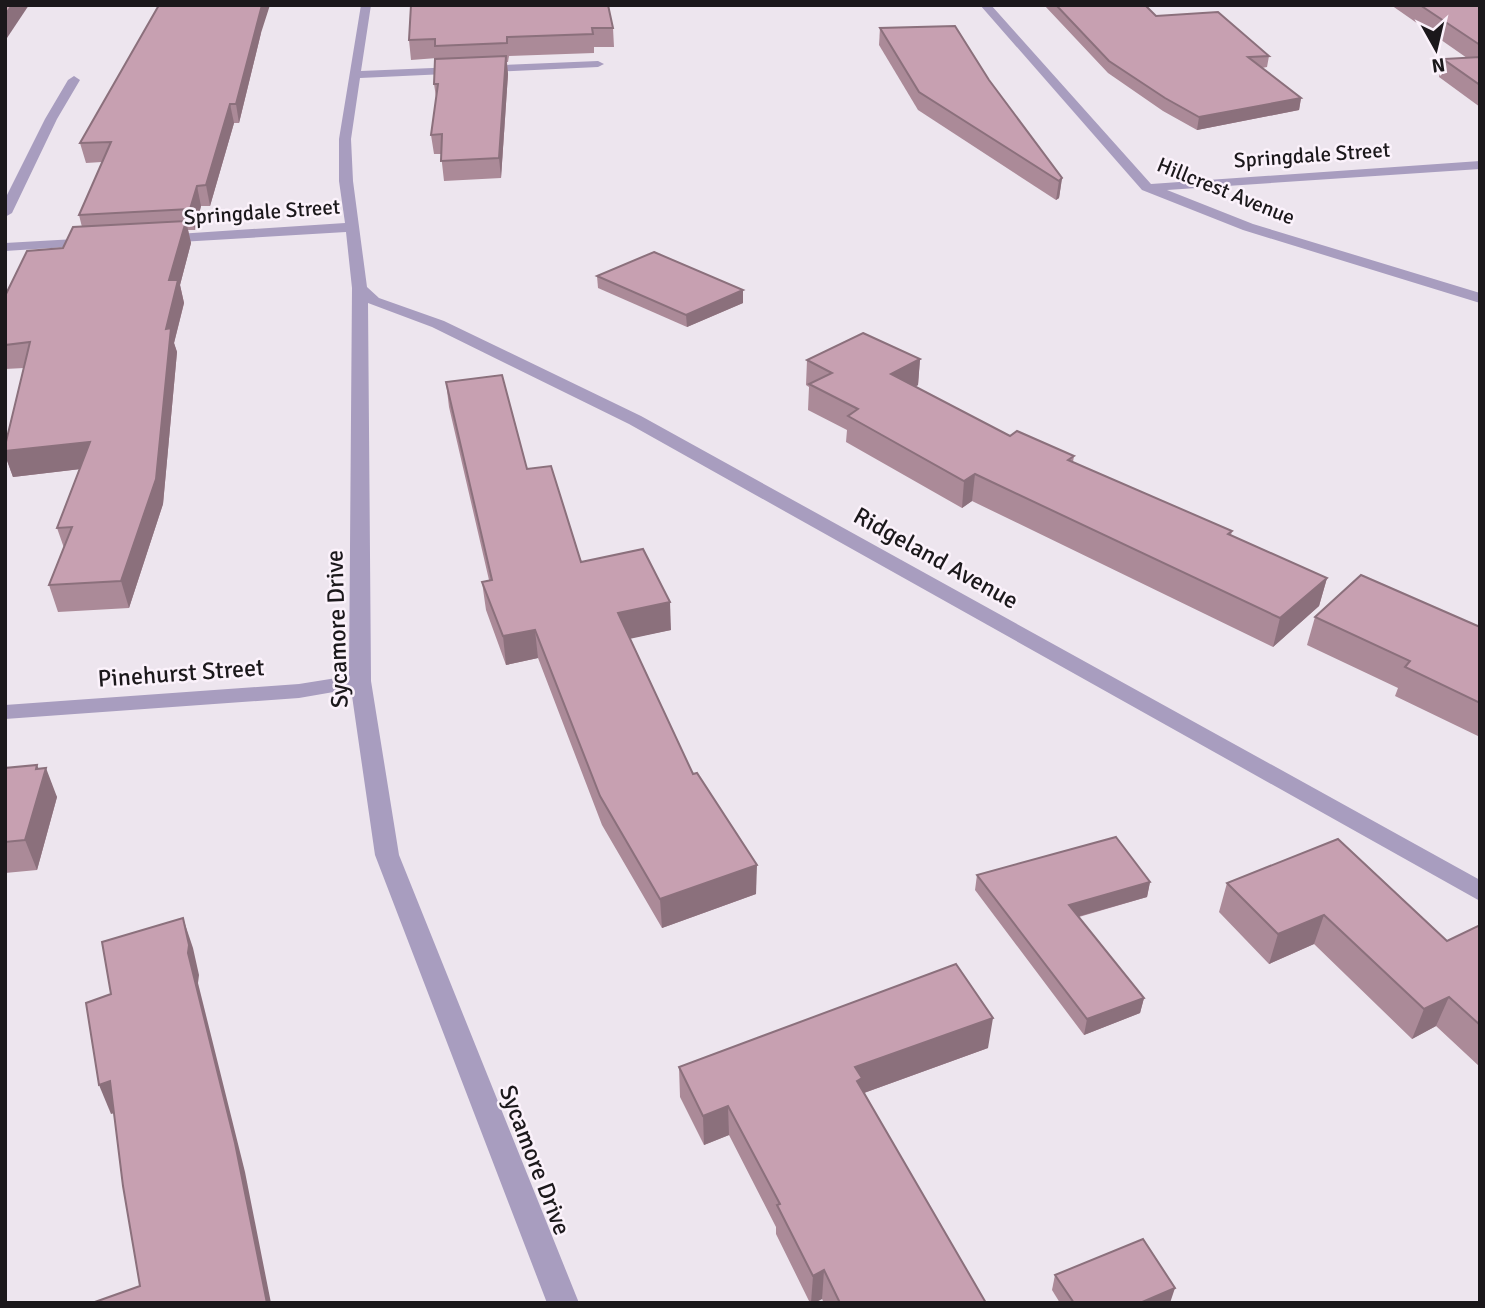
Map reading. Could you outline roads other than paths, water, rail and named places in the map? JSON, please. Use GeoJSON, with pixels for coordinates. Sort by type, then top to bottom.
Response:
{"type":"FeatureCollection","features":[{"type":"Feature","properties":{"kind":"street","name":"Sycamore Drive"},"geometry":{"type":"LineString","coordinates":[[366,5],[345,139],[346,181],[354,227],[359,288],[360,681],[387,856],[563,1303]]}},
{"type":"Feature","properties":{"kind":"street","name":"Hillcrest Avenue"},"geometry":{"type":"LineString","coordinates":[[985,5],[1147,187],[1248,227],[1480,298]]}},
{"type":"Feature","properties":{"kind":"street"},"geometry":{"type":"LineString","coordinates":[[354,75],[598,64]]}},
{"type":"Feature","properties":{"kind":"street"},"geometry":{"type":"LineString","coordinates":[[5,213],[51,119],[75,80]]}},
{"type":"Feature","properties":{"kind":"street","name":"Springdale Street"},"geometry":{"type":"LineString","coordinates":[[1147,187],[1480,165]]}},
{"type":"Feature","properties":{"kind":"street","name":"Springdale Street"},"geometry":{"type":"LineString","coordinates":[[144,240],[354,227]]}},
{"type":"Feature","properties":{"kind":"street"},"geometry":{"type":"LineString","coordinates":[[5,247],[103,242]]}},
{"type":"Feature","properties":{"kind":"street","name":"Ridgeland Avenue"},"geometry":{"type":"LineString","coordinates":[[359,288],[374,301],[438,324],[635,420],[1480,892]]}},
{"type":"Feature","properties":{"kind":"street","name":"Pinehurst Street"},"geometry":{"type":"LineString","coordinates":[[5,712],[299,691],[360,681]]}}]}
